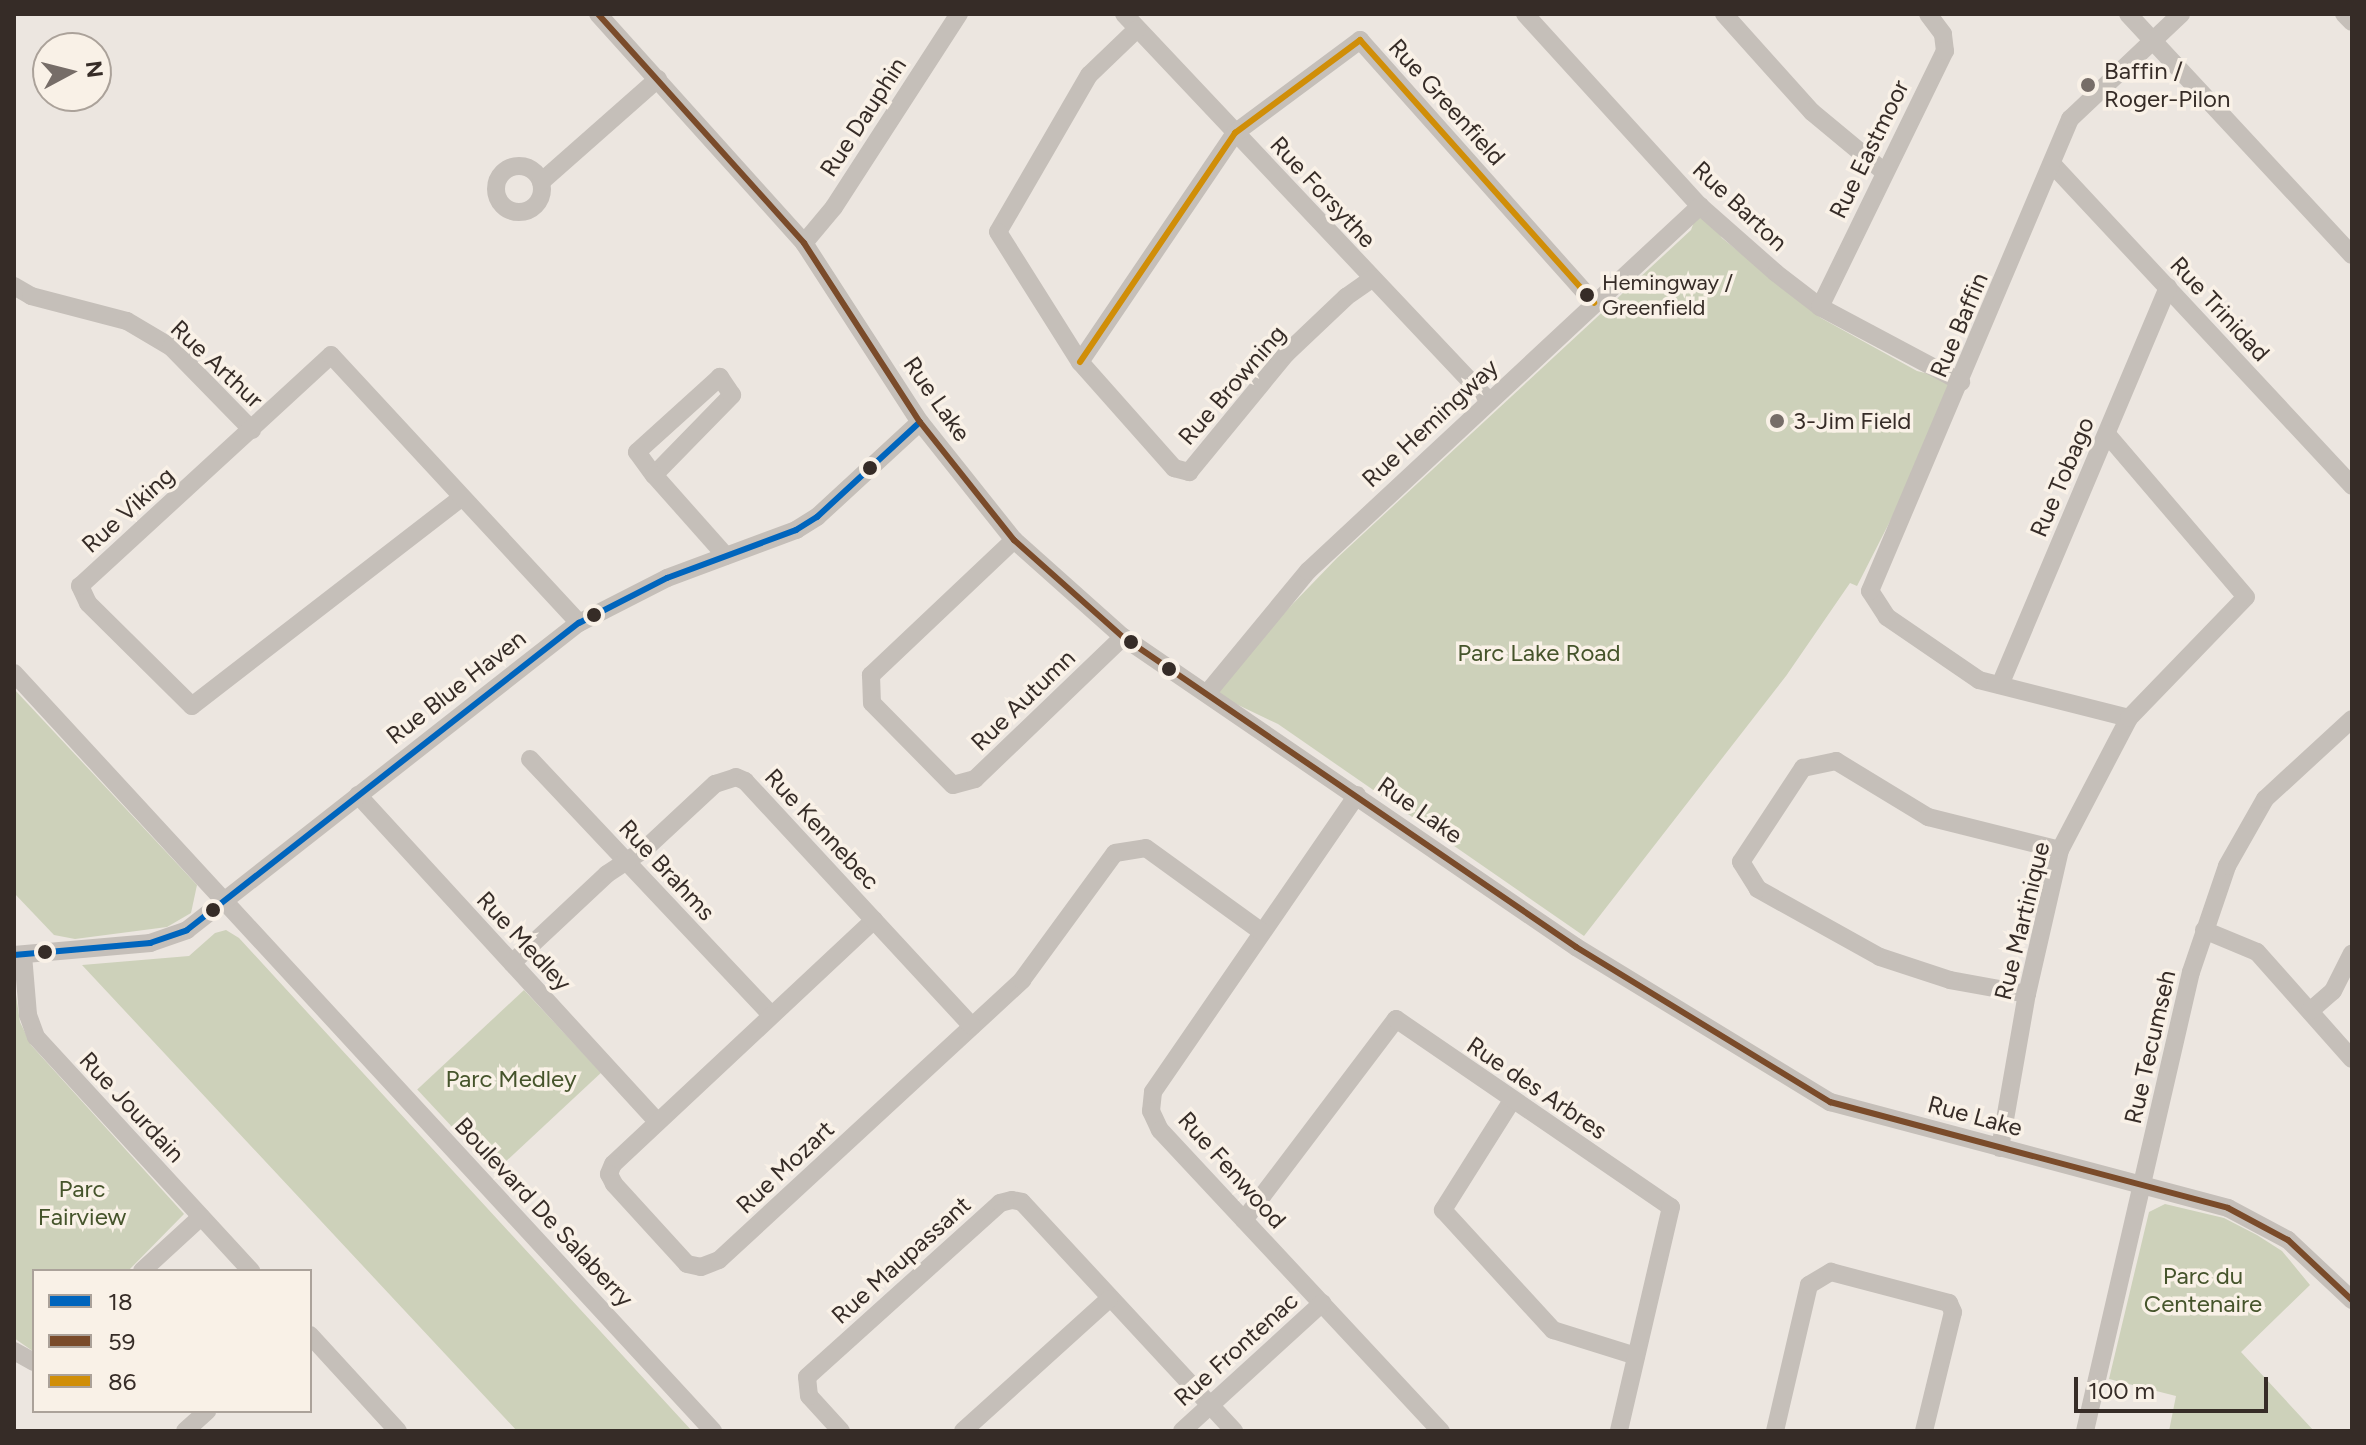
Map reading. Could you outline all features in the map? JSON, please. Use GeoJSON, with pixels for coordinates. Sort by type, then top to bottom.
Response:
{"type":"FeatureCollection","features":[{"type":"Feature","properties":{"kind":"street","name":"Rue Lake"},"geometry":{"type":"LineString","coordinates":[[598,14],[804,243],[920,422],[1014,540],[1123,637],[1209,691],[1576,947],[1830,1102],[2144,1183],[2228,1208],[2258,1223],[2315,1260],[2352,1300]]}},
{"type":"Feature","properties":{"kind":"street","name":"Rue Dauphin"},"geometry":{"type":"LineString","coordinates":[[804,243],[834,207],[959,14]]}},
{"type":"Feature","properties":{"kind":"street","name":"Rue Forsythe"},"geometry":{"type":"LineString","coordinates":[[1124,14],[1489,401]]}},
{"type":"Feature","properties":{"kind":"street","name":"Rue Barton"},"geometry":{"type":"LineString","coordinates":[[1525,14],[1700,206],[1820,307],[1961,382]]}},
{"type":"Feature","properties":{"kind":"street"},"geometry":{"type":"LineString","coordinates":[[1724,14],[1812,112],[1883,171]]}},
{"type":"Feature","properties":{"kind":"street","name":"Rue Eastmoor"},"geometry":{"type":"LineString","coordinates":[[1820,307],[1883,171],[1945,51],[1943,34],[1928,14]]}},
{"type":"Feature","properties":{"kind":"street"},"geometry":{"type":"LineString","coordinates":[[2128,14],[2352,255]]}},
{"type":"Feature","properties":{"kind":"street","name":"Rue Baffin"},"geometry":{"type":"LineString","coordinates":[[2129,718],[1979,680],[1887,617],[1870,595],[2070,119],[2181,14]]}},
{"type":"Feature","properties":{"kind":"street"},"geometry":{"type":"LineString","coordinates":[[2344,14],[2352,22]]}},
{"type":"Feature","properties":{"kind":"street","name":"Rue Browning"},"geometry":{"type":"LineString","coordinates":[[1137,29],[1089,75],[998,232],[1080,362],[1174,468],[1189,472],[1286,354],[1346,297],[1372,279]]}},
{"type":"Feature","properties":{"kind":"street","name":"Rue Greenfield"},"geometry":{"type":"LineString","coordinates":[[1080,362],[1235,133],[1360,40],[1594,303]]}},
{"type":"Feature","properties":{"kind":"street"},"geometry":{"type":"LineString","coordinates":[[541,182],[658,79]]}},
{"type":"Feature","properties":{"kind":"street","name":"Rue Trinidad"},"geometry":{"type":"LineString","coordinates":[[2053,165],[2352,486]]}},
{"type":"Feature","properties":{"kind":"street","name":"Rue Hemingway"},"geometry":{"type":"LineString","coordinates":[[1209,691],[1294,585],[1700,206]]}},
{"type":"Feature","properties":{"kind":"street","name":"Rue Arthur"},"geometry":{"type":"LineString","coordinates":[[14,286],[34,297],[127,321],[160,340],[252,430]]}},
{"type":"Feature","properties":{"kind":"street","name":"Rue Tobago"},"geometry":{"type":"LineString","coordinates":[[2000,685],[2168,287]]}},
{"type":"Feature","properties":{"kind":"street","name":"Rue Viking"},"geometry":{"type":"LineString","coordinates":[[461,498],[192,706],[88,603],[80,586],[331,355],[579,623]]}},
{"type":"Feature","properties":{"kind":"street"},"geometry":{"type":"LineString","coordinates":[[654,475],[732,395],[720,377],[637,452],[654,475],[726,556]]}},
{"type":"Feature","properties":{"kind":"street","name":"Rue Blue Haven"},"geometry":{"type":"LineString","coordinates":[[18,955],[162,941],[225,902],[579,623],[667,578],[817,517],[920,422]]}},
{"type":"Feature","properties":{"kind":"street","name":"Rue Martinique"},"geometry":{"type":"LineString","coordinates":[[2000,1148],[2027,994],[2060,850],[2129,718],[2246,597],[2107,434]]}},
{"type":"Feature","properties":{"kind":"street","name":"Rue Autumn"},"geometry":{"type":"LineString","coordinates":[[1014,540],[871,675],[872,703],[953,785],[975,779],[1123,637]]}},
{"type":"Feature","properties":{"kind":"street","name":"Boulevard De Salaberry"},"geometry":{"type":"LineString","coordinates":[[14,673],[713,1431]]}},
{"type":"Feature","properties":{"kind":"street","name":"Rue Tecumseh"},"geometry":{"type":"LineString","coordinates":[[2085,1431],[2204,930],[2227,866],[2265,799],[2352,719]]}},
{"type":"Feature","properties":{"kind":"street","name":"Rue Brahms"},"geometry":{"type":"LineString","coordinates":[[530,759],[769,1013]]}},
{"type":"Feature","properties":{"kind":"street"},"geometry":{"type":"LineString","coordinates":[[2027,994],[1950,980],[1880,957],[1758,889],[1741,862],[1803,768],[1836,761],[1928,817],[2060,850]]}},
{"type":"Feature","properties":{"kind":"street","name":"Rue Kennebec"},"geometry":{"type":"LineString","coordinates":[[512,963],[715,784],[736,777],[972,1026]]}},
{"type":"Feature","properties":{"kind":"street","name":"Rue Medley"},"geometry":{"type":"LineString","coordinates":[[358,795],[655,1119]]}},
{"type":"Feature","properties":{"kind":"street","name":"Rue Fenwood"},"geometry":{"type":"LineString","coordinates":[[1357,795],[1153,1092],[1151,1111],[1160,1130],[1441,1431]]}},
{"type":"Feature","properties":{"kind":"street","name":"Rue Mozart"},"geometry":{"type":"LineString","coordinates":[[874,920],[655,1119],[609,1174],[687,1264],[702,1266],[719,1260],[1022,980],[1115,853],[1146,848],[1262,932]]}},
{"type":"Feature","properties":{"kind":"street"},"geometry":{"type":"LineString","coordinates":[[2204,930],[2257,952],[2352,1059]]}},
{"type":"Feature","properties":{"kind":"street"},"geometry":{"type":"LineString","coordinates":[[2310,1011],[2333,991],[2352,953]]}},
{"type":"Feature","properties":{"kind":"street","name":"Rue Jourdain"},"geometry":{"type":"LineString","coordinates":[[18,955],[33,1033],[249,1269]]}},
{"type":"Feature","properties":{"kind":"street","name":"Rue des Arbres"},"geometry":{"type":"LineString","coordinates":[[1244,1220],[1396,1019],[1511,1102],[1671,1207],[1619,1431]]}},
{"type":"Feature","properties":{"kind":"street"},"geometry":{"type":"LineString","coordinates":[[1511,1102],[1443,1210],[1553,1330],[1636,1356]]}},
{"type":"Feature","properties":{"kind":"street","name":"Rue Maupassant"},"geometry":{"type":"LineString","coordinates":[[841,1431],[809,1396],[807,1377],[1000,1203],[1022,1202],[1234,1431]]}},
{"type":"Feature","properties":{"kind":"street"},"geometry":{"type":"LineString","coordinates":[[144,1269],[201,1217]]}},
{"type":"Feature","properties":{"kind":"street"},"geometry":{"type":"LineString","coordinates":[[1775,1431],[1809,1285],[1831,1272],[1949,1303],[1953,1312],[1924,1431]]}},
{"type":"Feature","properties":{"kind":"street"},"geometry":{"type":"LineString","coordinates":[[963,1431],[1109,1299]]}},
{"type":"Feature","properties":{"kind":"street","name":"Rue Frontenac"},"geometry":{"type":"LineString","coordinates":[[1182,1431],[1322,1303]]}},
{"type":"Feature","properties":{"kind":"street"},"geometry":{"type":"LineString","coordinates":[[312,1337],[398,1431]]}},
{"type":"Feature","properties":{"kind":"street"},"geometry":{"type":"LineString","coordinates":[[14,1351],[32,1361]]}},
{"type":"Feature","properties":{"kind":"street"},"geometry":{"type":"LineString","coordinates":[[185,1431],[205,1413]]}},
{"type":"Feature","properties":{"kind":"green space","name":"Parc Lake Road"},"geometry":{"type":"Polygon","coordinates":[[[1700,206],[1722,238],[1821,318],[1917,371],[1961,382],[1857,586],[1850,583],[1786,676],[1584,936],[1278,724],[1209,691],[1337,558],[1691,230],[1700,206]]]}},
{"type":"Feature","properties":{"kind":"green space"},"geometry":{"type":"Polygon","coordinates":[[[14,689],[197,885],[191,913],[167,927],[75,939],[54,935],[14,893],[14,689]]]}},
{"type":"Feature","properties":{"kind":"green space"},"geometry":{"type":"Polygon","coordinates":[[[226,930],[239,938],[692,1431],[517,1431],[82,965],[189,956],[215,933],[226,930]]]}},
{"type":"Feature","properties":{"kind":"green space","name":"Parc Fairview"},"geometry":{"type":"Polygon","coordinates":[[[14,981],[20,1022],[31,1045],[184,1214],[130,1269],[32,1269],[32,1351],[14,1338],[14,981]]]}},
{"type":"Feature","properties":{"kind":"green space","name":"Parc Medley"},"geometry":{"type":"Polygon","coordinates":[[[524,990],[601,1073],[494,1172],[417,1090],[524,990]]]}},
{"type":"Feature","properties":{"kind":"green space","name":"Parc du Centenaire"},"geometry":{"type":"Polygon","coordinates":[[[2165,1204],[2224,1218],[2257,1235],[2282,1251],[2310,1285],[2241,1352],[2314,1431],[2169,1431],[2176,1396],[2109,1379],[2149,1212],[2165,1204]]]}},
{"type":"Feature","properties":{"kind":"transit line","name":"59"},"geometry":{"type":"LineString","coordinates":[[598,14],[804,243],[920,422],[1014,540],[1123,637],[1576,947],[1830,1102],[2228,1208],[2288,1240],[2352,1300]]}},
{"type":"Feature","properties":{"kind":"transit line","name":"86"},"geometry":{"type":"LineString","coordinates":[[1080,362],[1235,133],[1360,40],[1594,303]]}},
{"type":"Feature","properties":{"kind":"transit line","name":"18"},"geometry":{"type":"LineString","coordinates":[[14,955],[150,943],[187,930],[579,623],[667,578],[796,530],[817,517],[920,422]]}},
{"type":"Feature","properties":{"kind":"place","name":"Baffin / Roger-Pilon"},"geometry":{"type":"Point","coordinates":[2088,85]}},
{"type":"Feature","properties":{"kind":"place","name":"Hemingway / Greenfield"},"geometry":{"type":"Point","coordinates":[1587,295]}},
{"type":"Feature","properties":{"kind":"place","name":"3-Jim Field"},"geometry":{"type":"Point","coordinates":[1777,421]}}]}
